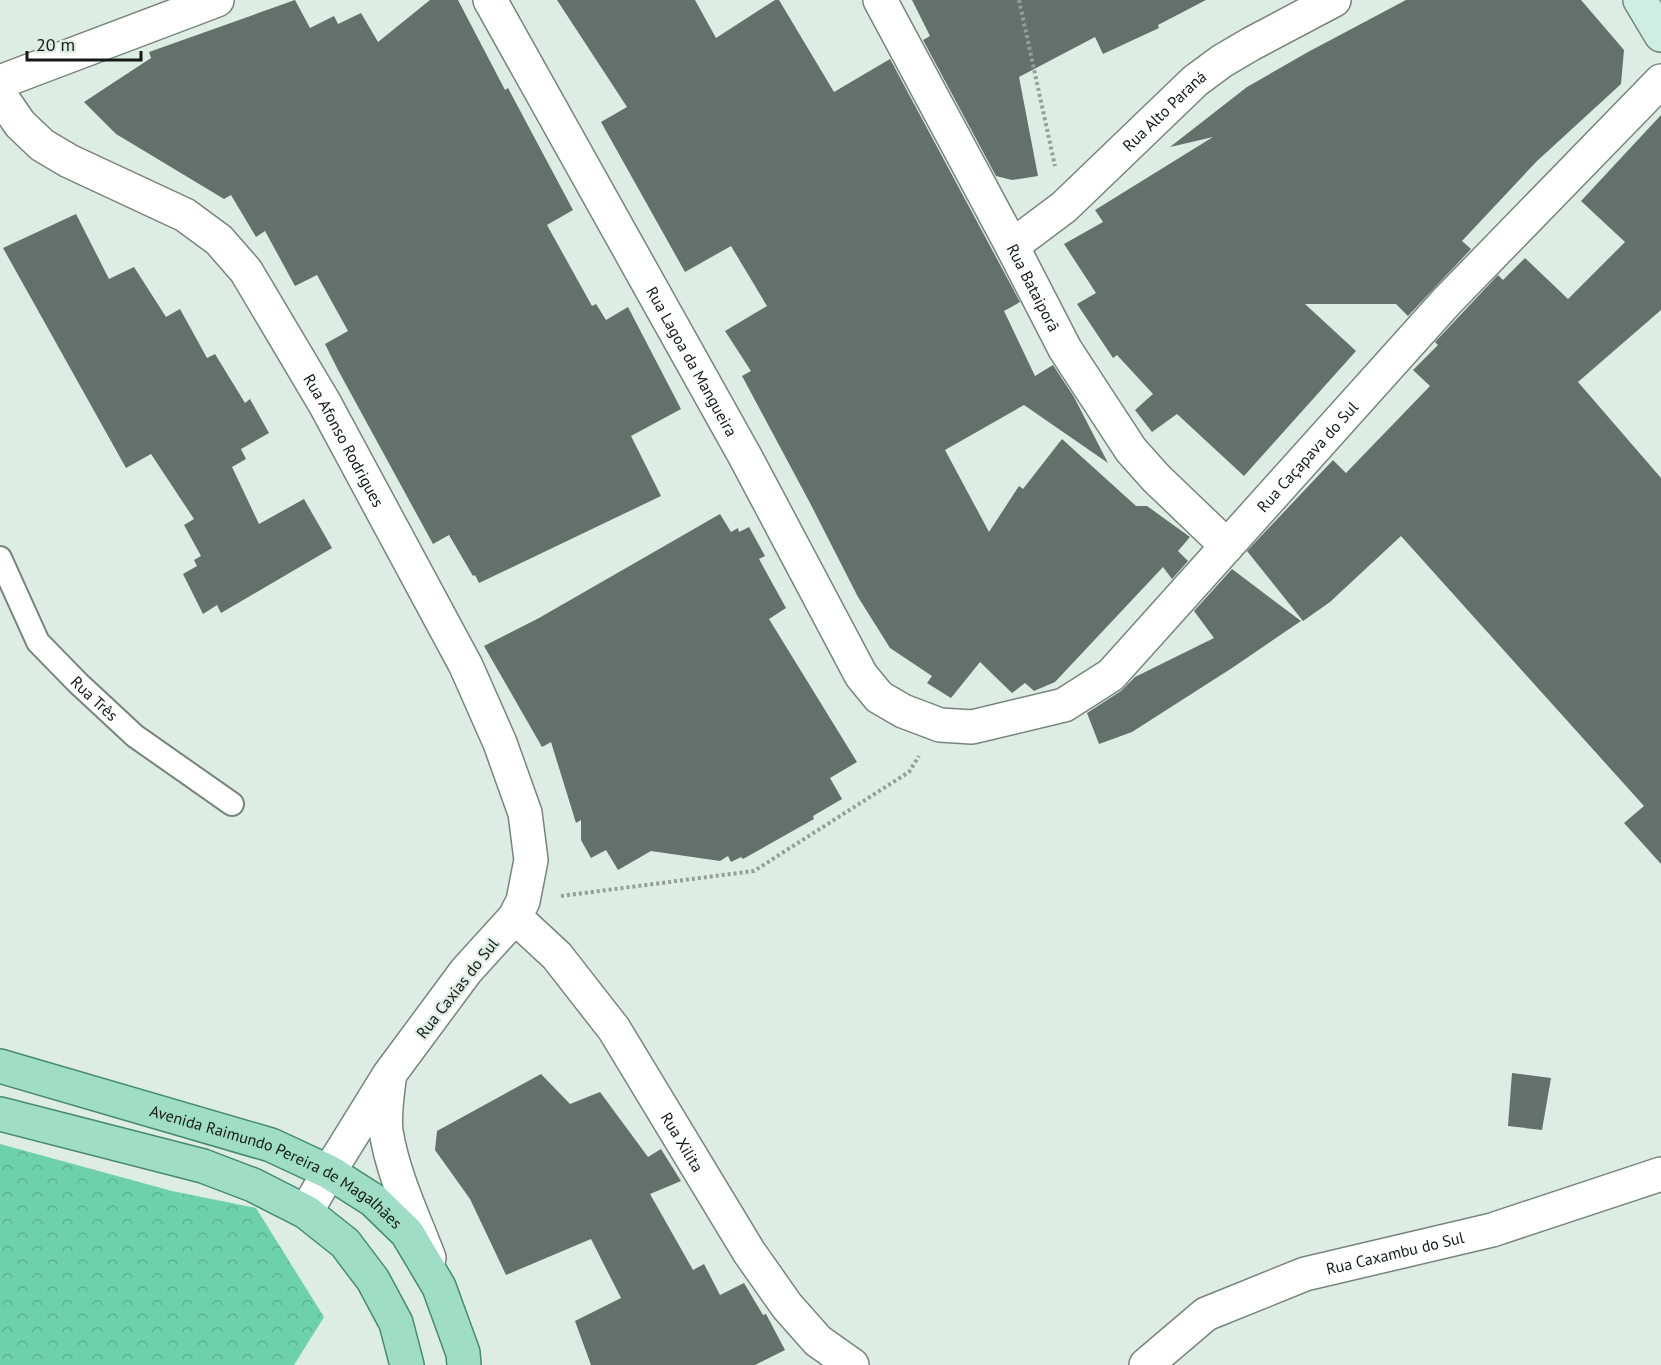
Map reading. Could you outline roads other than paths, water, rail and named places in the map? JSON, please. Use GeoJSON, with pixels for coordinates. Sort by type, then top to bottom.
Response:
{"type":"FeatureCollection","features":[{"type":"Feature","properties":{"kind":"main road"},"geometry":{"type":"LineString","coordinates":[[1640,0],[1661,35]]}},
{"type":"Feature","properties":{"kind":"main road","name":"Avenida Raimundo Pereira de Magalhães"},"geometry":{"type":"LineString","coordinates":[[0,1066],[272,1144],[329,1172],[373,1200],[407,1233],[439,1287],[463,1353],[464,1365]]}},
{"type":"Feature","properties":{"kind":"main road","name":"Avenida Raimundo Pereira de Magalhães"},"geometry":{"type":"LineString","coordinates":[[0,1114],[203,1166],[254,1185],[306,1212],[345,1243],[373,1280],[396,1323],[406,1365]]}},
{"type":"Feature","properties":{"kind":"street"},"geometry":{"type":"LineString","coordinates":[[0,82],[217,0]]}},
{"type":"Feature","properties":{"kind":"street","name":"Rua Lagoa da Mangueira"},"geometry":{"type":"LineString","coordinates":[[490,0],[746,458],[861,675],[879,697],[903,711]]}},
{"type":"Feature","properties":{"kind":"street","name":"Rua Bataiporã"},"geometry":{"type":"LineString","coordinates":[[880,0],[1065,349],[1131,450],[1156,478],[1227,546]]}},
{"type":"Feature","properties":{"kind":"street","name":"Rua Alto Paraná"},"geometry":{"type":"LineString","coordinates":[[1012,246],[1064,207],[1196,81],[1222,61],[1334,0]]}},
{"type":"Feature","properties":{"kind":"street","name":"Rua Caçapava do Sul"},"geometry":{"type":"LineString","coordinates":[[903,711],[940,725],[972,727],[1064,705],[1111,675],[1447,301],[1661,81]]}},
{"type":"Feature","properties":{"kind":"street","name":"Rua Afonso Rodrigues"},"geometry":{"type":"LineString","coordinates":[[0,94],[20,123],[42,145],[69,161],[185,215],[219,240],[246,271],[325,404],[466,666],[496,734],[525,813],[531,860],[519,909]]}},
{"type":"Feature","properties":{"kind":"street","name":"Rua Caxias do Sul"},"geometry":{"type":"LineString","coordinates":[[306,1212],[389,1075],[466,971],[519,909]]}},
{"type":"Feature","properties":{"kind":"street","name":"Rua Xilita"},"geometry":{"type":"LineString","coordinates":[[519,909],[614,1029],[749,1252],[787,1306],[818,1341],[852,1365]]}},
{"type":"Feature","properties":{"kind":"street","name":"Rua Caxias do Sul"},"geometry":{"type":"LineString","coordinates":[[389,1075],[385,1106],[386,1130],[398,1179],[439,1287]]}},
{"type":"Feature","properties":{"kind":"street","name":"Rua Caxambu do Sul"},"geometry":{"type":"LineString","coordinates":[[1146,1365],[1206,1314],[1305,1274],[1492,1230],[1661,1174]]}},
{"type":"Feature","properties":{"kind":"lane","name":"Rua Três"},"geometry":{"type":"LineString","coordinates":[[0,558],[38,642],[135,736],[232,804]]}}]}
